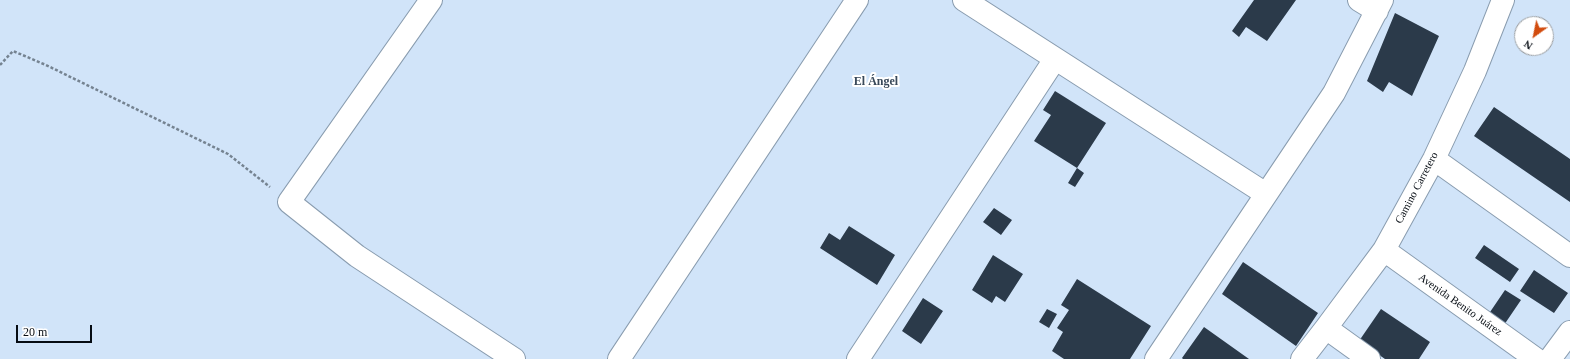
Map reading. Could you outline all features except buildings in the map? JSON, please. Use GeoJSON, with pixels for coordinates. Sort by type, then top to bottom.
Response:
{"type":"FeatureCollection","features":[{"type":"Feature","properties":{"kind":"street"},"geometry":{"type":"LineString","coordinates":[[431,0],[289,202],[357,256],[514,359]]}},
{"type":"Feature","properties":{"kind":"street"},"geometry":{"type":"LineString","coordinates":[[620,359],[857,0]]}},
{"type":"Feature","properties":{"kind":"street"},"geometry":{"type":"LineString","coordinates":[[964,0],[1266,194]]}},
{"type":"Feature","properties":{"kind":"street"},"geometry":{"type":"LineString","coordinates":[[1156,359],[1334,93],[1380,6],[1359,0]]}},
{"type":"Feature","properties":{"kind":"street","name":"Camino Carretero"},"geometry":{"type":"LineString","coordinates":[[1302,359],[1384,250],[1434,159],[1475,71],[1503,0]]}},
{"type":"Feature","properties":{"kind":"street"},"geometry":{"type":"LineString","coordinates":[[858,359],[1055,59]]}},
{"type":"Feature","properties":{"kind":"street"},"geometry":{"type":"LineString","coordinates":[[1434,159],[1570,256]]}},
{"type":"Feature","properties":{"kind":"street","name":"Avenida Benito Juárez"},"geometry":{"type":"LineString","coordinates":[[1384,250],[1536,359]]}},
{"type":"Feature","properties":{"kind":"street"},"geometry":{"type":"LineString","coordinates":[[1326,328],[1369,359]]}},
{"type":"Feature","properties":{"kind":"street"},"geometry":{"type":"LineString","coordinates":[[1550,359],[1570,332]]}},
{"type":"Feature","properties":{"kind":"path"},"geometry":{"type":"LineString","coordinates":[[0,65],[13,51],[46,65],[228,154],[289,202]]}},
{"type":"Feature","properties":{"kind":"district","name":"El Ángel"},"geometry":{"type":"Point","coordinates":[876,82]}}]}
